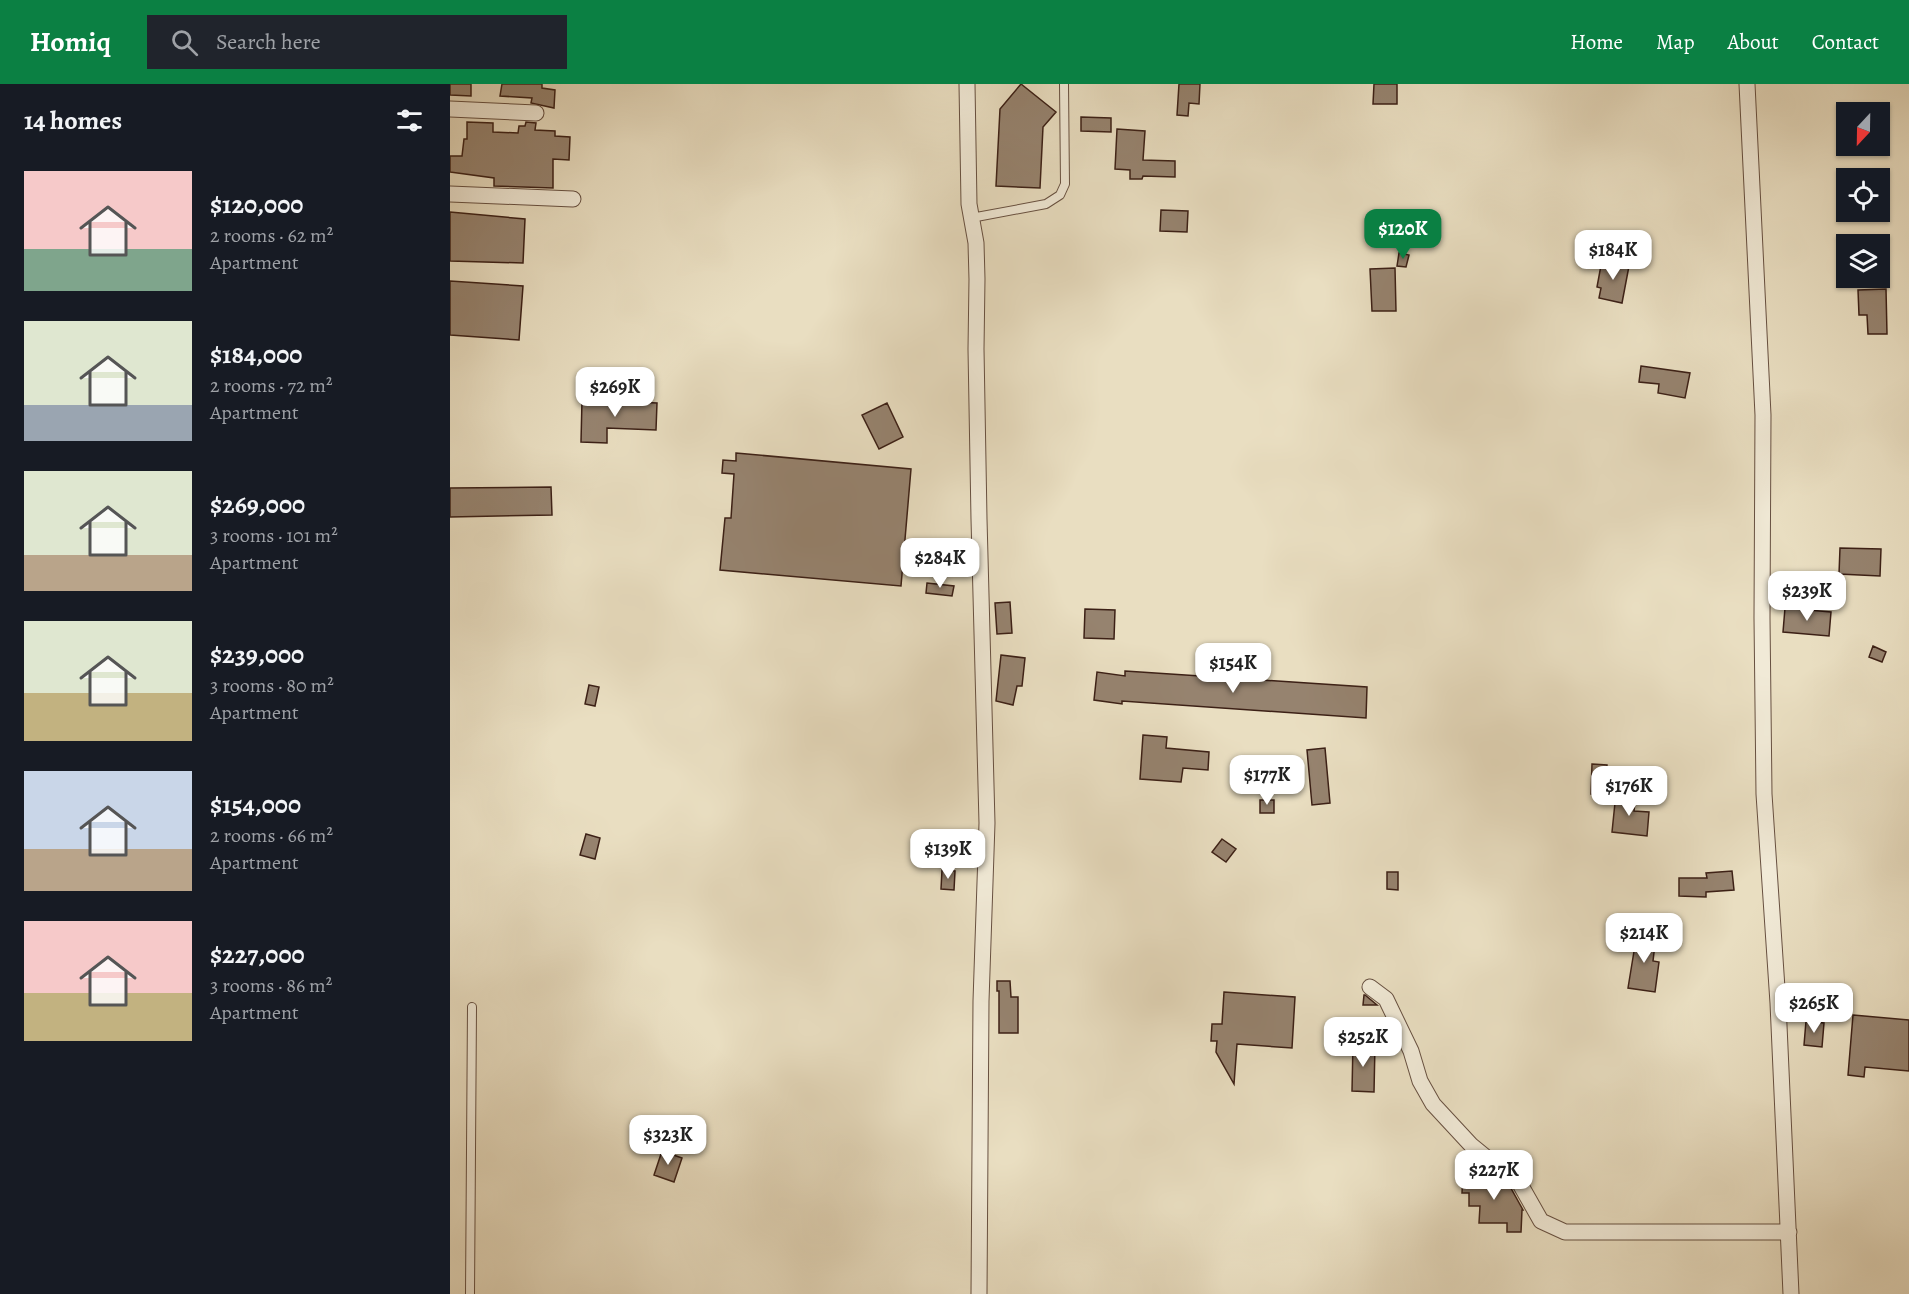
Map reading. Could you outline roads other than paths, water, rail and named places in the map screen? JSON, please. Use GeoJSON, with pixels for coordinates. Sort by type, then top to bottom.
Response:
{"type":"FeatureCollection","features":[{"type":"Feature","properties":{"kind":"street"},"geometry":{"type":"LineString","coordinates":[[967,84],[969,204],[976,243],[977,279],[979,519],[987,823],[981,1001],[980,1294]]}},
{"type":"Feature","properties":{"kind":"street"},"geometry":{"type":"LineString","coordinates":[[1747,84],[1763,415],[1764,794],[1791,1294]]}},
{"type":"Feature","properties":{"kind":"street"},"geometry":{"type":"LineString","coordinates":[[450,109],[536,113]]}},
{"type":"Feature","properties":{"kind":"street"},"geometry":{"type":"LineString","coordinates":[[450,194],[573,199]]}},
{"type":"Feature","properties":{"kind":"street"},"geometry":{"type":"LineString","coordinates":[[1370,987],[1386,999],[1412,1051],[1420,1081],[1433,1104],[1471,1144],[1494,1163],[1515,1175],[1541,1221],[1565,1232],[1789,1232]]}},
{"type":"Feature","properties":{"kind":"lane"},"geometry":{"type":"LineString","coordinates":[[971,218],[1046,204],[1060,195],[1065,183],[1065,84]]}},
{"type":"Feature","properties":{"kind":"lane"},"geometry":{"type":"LineString","coordinates":[[470,1294],[472,1007]]}}]}
